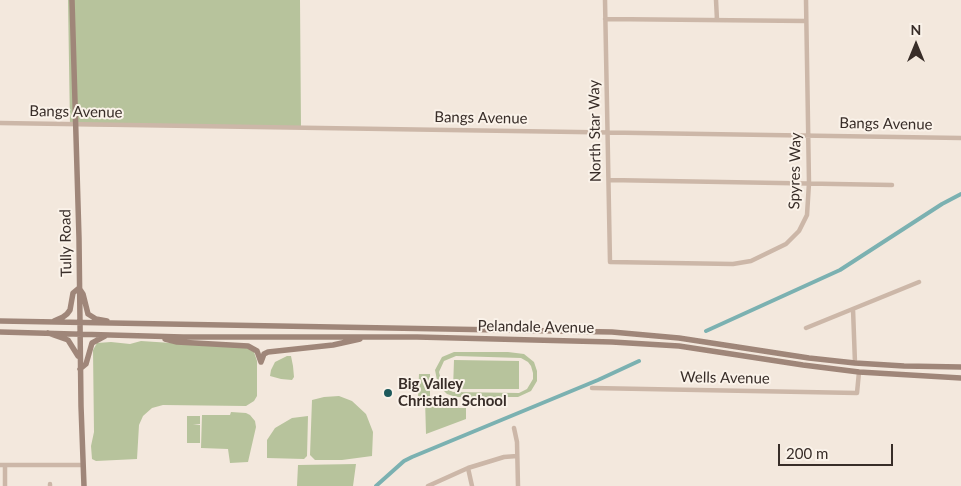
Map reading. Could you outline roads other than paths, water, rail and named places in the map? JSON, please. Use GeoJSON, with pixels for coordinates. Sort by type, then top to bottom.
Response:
{"type":"FeatureCollection","features":[{"type":"Feature","properties":{"kind":"main road","name":"Tully Road"},"geometry":{"type":"LineString","coordinates":[[72,0],[84,486]]}},
{"type":"Feature","properties":{"kind":"main road"},"geometry":{"type":"LineString","coordinates":[[50,322],[67,314],[70,310],[72,296],[79,288]]}},
{"type":"Feature","properties":{"kind":"main road","name":"Pelandale Avenue"},"geometry":{"type":"LineString","coordinates":[[79,288],[83,294],[88,314],[113,323]]}},
{"type":"Feature","properties":{"kind":"main road","name":"Pelandale Avenue"},"geometry":{"type":"LineString","coordinates":[[0,321],[603,331],[679,338],[809,358],[904,366],[961,366]]}},
{"type":"Feature","properties":{"kind":"main road","name":"Pelandale Avenue"},"geometry":{"type":"LineString","coordinates":[[0,332],[150,336],[575,340],[679,346],[858,372],[961,378]]}},
{"type":"Feature","properties":{"kind":"main road","name":"Pelandale Avenue"},"geometry":{"type":"LineString","coordinates":[[46,332],[70,342],[79,358],[80,369]]}},
{"type":"Feature","properties":{"kind":"main road"},"geometry":{"type":"LineString","coordinates":[[80,369],[86,364],[92,343],[109,335]]}},
{"type":"Feature","properties":{"kind":"main road"},"geometry":{"type":"LineString","coordinates":[[150,336],[176,342],[248,346],[257,350],[261,362],[264,354],[268,352],[333,345],[368,337]]}},
{"type":"Feature","properties":{"kind":"street","name":"North Star Way"},"geometry":{"type":"LineString","coordinates":[[605,0],[610,262]]}},
{"type":"Feature","properties":{"kind":"street"},"geometry":{"type":"LineString","coordinates":[[716,0],[717,20]]}},
{"type":"Feature","properties":{"kind":"street","name":"Spyres Way"},"geometry":{"type":"LineString","coordinates":[[610,262],[733,264],[751,261],[782,246],[799,231],[808,210],[809,183],[806,0]]}},
{"type":"Feature","properties":{"kind":"street"},"geometry":{"type":"LineString","coordinates":[[606,20],[806,21]]}},
{"type":"Feature","properties":{"kind":"street","name":"Bangs Avenue"},"geometry":{"type":"LineString","coordinates":[[0,122],[961,138]]}},
{"type":"Feature","properties":{"kind":"street"},"geometry":{"type":"LineString","coordinates":[[609,180],[892,185]]}},
{"type":"Feature","properties":{"kind":"street"},"geometry":{"type":"LineString","coordinates":[[806,328],[919,282]]}},
{"type":"Feature","properties":{"kind":"street"},"geometry":{"type":"LineString","coordinates":[[853,309],[855,362]]}},
{"type":"Feature","properties":{"kind":"street","name":"Wells Avenue"},"geometry":{"type":"LineString","coordinates":[[592,388],[857,393],[858,372]]}},
{"type":"Feature","properties":{"kind":"street"},"geometry":{"type":"LineString","coordinates":[[514,428],[517,442],[518,486]]}},
{"type":"Feature","properties":{"kind":"street"},"geometry":{"type":"LineString","coordinates":[[428,486],[468,468],[504,457],[517,456]]}},
{"type":"Feature","properties":{"kind":"street"},"geometry":{"type":"LineString","coordinates":[[5,486],[3,465],[82,465]]}},
{"type":"Feature","properties":{"kind":"street"},"geometry":{"type":"LineString","coordinates":[[468,468],[472,486]]}},
{"type":"Feature","properties":{"kind":"waterway"},"geometry":{"type":"LineString","coordinates":[[706,331],[840,270],[942,204],[961,194]]}},
{"type":"Feature","properties":{"kind":"waterway"},"geometry":{"type":"LineString","coordinates":[[376,486],[404,461],[412,457],[598,380],[639,361]]}},
{"type":"Feature","properties":{"kind":"place","name":"Big Valley Christian School"},"geometry":{"type":"Point","coordinates":[388,393]}}]}
